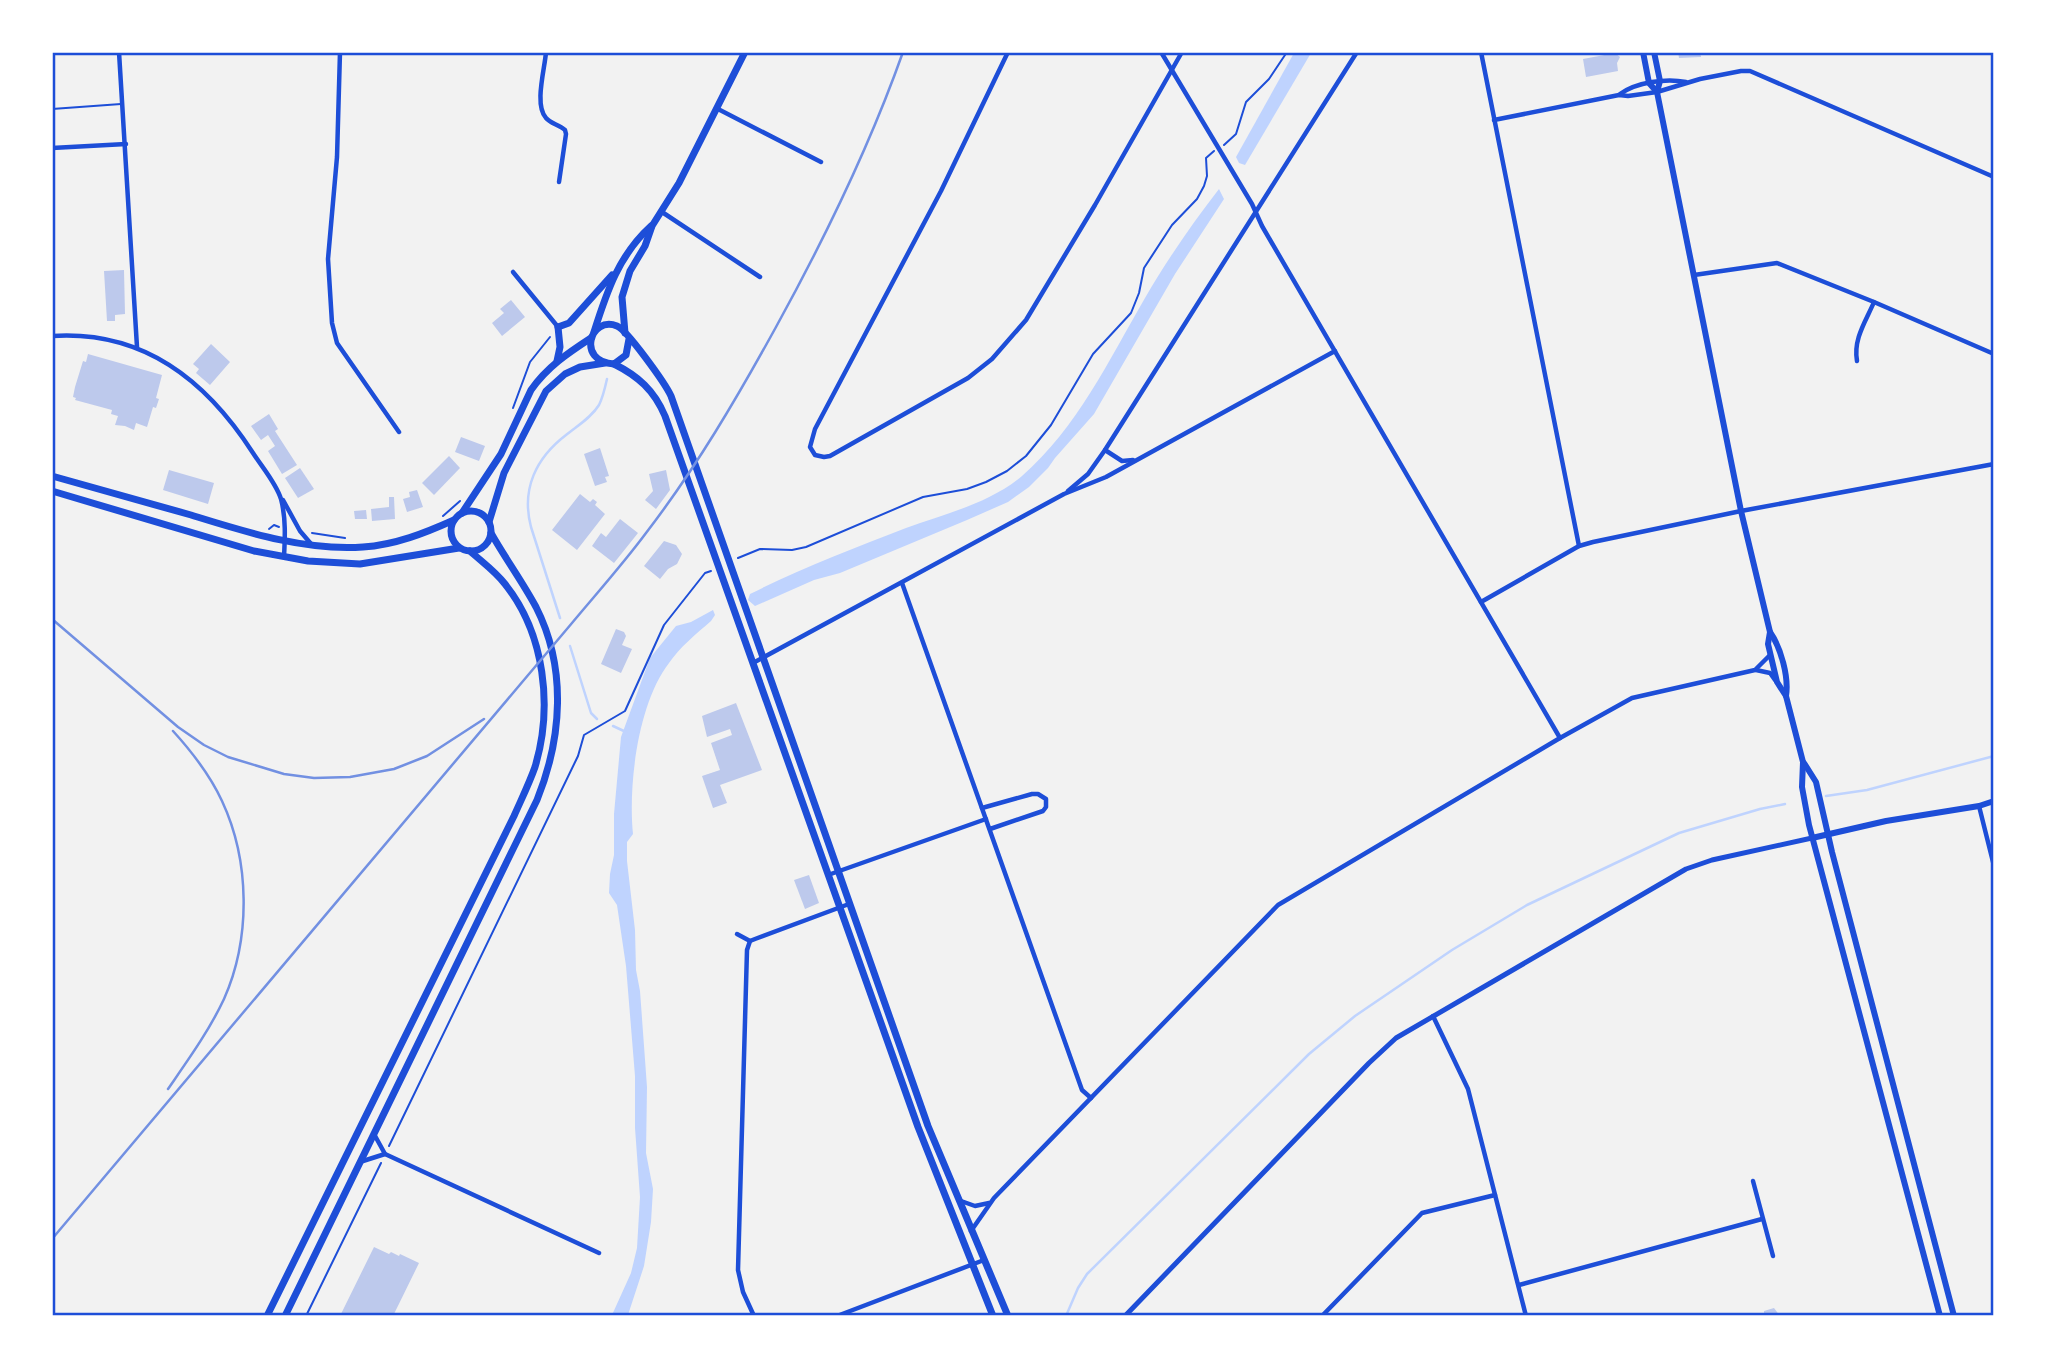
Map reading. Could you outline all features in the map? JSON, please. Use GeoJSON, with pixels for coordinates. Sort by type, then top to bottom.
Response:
{"type":"FeatureCollection","features":[{"type":"Feature","properties":{"kind":"main road"},"geometry":{"type":"LineString","coordinates":[[745,52],[662,212],[652,226],[635,240],[615,273],[592,335],[591,351],[599,361],[610,363],[642,380],[660,404],[918,1127],[993,1315]]}},
{"type":"Feature","properties":{"kind":"main road"},"geometry":{"type":"LineString","coordinates":[[1643,52],[1649,83],[1657,92]]}},
{"type":"Feature","properties":{"kind":"main road"},"geometry":{"type":"LineString","coordinates":[[1654,52],[1660,81],[1657,92],[1741,511],[1770,632],[1777,642],[1788,686],[1786,696]]}},
{"type":"Feature","properties":{"kind":"main road"},"geometry":{"type":"LineString","coordinates":[[488,522],[504,474],[546,391],[572,371],[610,363],[626,355],[627,336],[622,307],[624,289],[652,226]]}},
{"type":"Feature","properties":{"kind":"main road"},"geometry":{"type":"LineString","coordinates":[[557,361],[560,346],[558,327],[569,323],[599,287],[615,273]]}},
{"type":"Feature","properties":{"kind":"main road"},"geometry":{"type":"LineString","coordinates":[[52,476],[285,541],[348,547],[381,545],[415,537],[454,520],[462,513],[501,454],[531,390],[539,379],[557,361],[607,324],[618,326],[658,373],[671,396],[928,1126],[1008,1315]]}},
{"type":"Feature","properties":{"kind":"main road"},"geometry":{"type":"LineString","coordinates":[[52,491],[284,558],[360,564],[459,548],[475,551],[486,544],[491,533]]}},
{"type":"Feature","properties":{"kind":"main road"},"geometry":{"type":"LineString","coordinates":[[285,1315],[537,800],[554,748],[558,709],[551,648],[536,608],[491,533],[488,522],[480,513],[462,513]]}},
{"type":"Feature","properties":{"kind":"main road"},"geometry":{"type":"LineString","coordinates":[[454,520],[450,531],[459,548]]}},
{"type":"Feature","properties":{"kind":"main road"},"geometry":{"type":"LineString","coordinates":[[267,1315],[514,816],[534,769],[540,747],[544,681],[534,638],[523,613],[504,582],[470,551]]}},
{"type":"Feature","properties":{"kind":"main road"},"geometry":{"type":"LineString","coordinates":[[1770,632],[1768,644],[1777,682],[1786,696],[1803,762],[1802,787],[1812,838],[1940,1315]]}},
{"type":"Feature","properties":{"kind":"main road"},"geometry":{"type":"LineString","coordinates":[[1803,762],[1816,782],[1955,1315]]}},
{"type":"Feature","properties":{"kind":"main road"},"geometry":{"type":"LineString","coordinates":[[1812,838],[1993,801]]}},
{"type":"Feature","properties":{"kind":"main road"},"geometry":{"type":"LineString","coordinates":[[1877,1076],[1890,1072]]}},
{"type":"Feature","properties":{"kind":"street"},"geometry":{"type":"LineString","coordinates":[[119,52],[137,348]]}},
{"type":"Feature","properties":{"kind":"street"},"geometry":{"type":"LineString","coordinates":[[340,52],[337,157],[328,251],[332,323],[337,342],[399,432]]}},
{"type":"Feature","properties":{"kind":"street"},"geometry":{"type":"LineString","coordinates":[[545,52],[541,81],[542,110],[546,118],[565,130],[566,134],[559,181]]}},
{"type":"Feature","properties":{"kind":"street"},"geometry":{"type":"LineString","coordinates":[[1008,52],[941,191],[815,429],[810,443],[811,451],[821,457],[830,456],[968,378],[992,359],[1032,312],[1182,52]]}},
{"type":"Feature","properties":{"kind":"street"},"geometry":{"type":"LineString","coordinates":[[1161,52],[1560,738]]}},
{"type":"Feature","properties":{"kind":"street"},"geometry":{"type":"LineString","coordinates":[[1064,494],[1088,474],[1105,450],[1357,52]]}},
{"type":"Feature","properties":{"kind":"street"},"geometry":{"type":"LineString","coordinates":[[1481,52],[1579,546]]}},
{"type":"Feature","properties":{"kind":"street"},"geometry":{"type":"LineString","coordinates":[[1619,95],[1627,89],[1649,83],[1687,82],[1750,71],[1993,177]]}},
{"type":"Feature","properties":{"kind":"street"},"geometry":{"type":"LineString","coordinates":[[1494,120],[1619,95],[1657,92],[1680,87],[1687,82]]}},
{"type":"Feature","properties":{"kind":"street"},"geometry":{"type":"LineString","coordinates":[[718,108],[821,162]]}},
{"type":"Feature","properties":{"kind":"street"},"geometry":{"type":"LineString","coordinates":[[52,148],[125,144]]}},
{"type":"Feature","properties":{"kind":"street"},"geometry":{"type":"LineString","coordinates":[[662,212],[760,277]]}},
{"type":"Feature","properties":{"kind":"street"},"geometry":{"type":"LineString","coordinates":[[1694,275],[1777,263],[1993,354]]}},
{"type":"Feature","properties":{"kind":"street"},"geometry":{"type":"LineString","coordinates":[[513,272],[558,327]]}},
{"type":"Feature","properties":{"kind":"street"},"geometry":{"type":"LineString","coordinates":[[1857,361],[1857,340],[1874,302]]}},
{"type":"Feature","properties":{"kind":"street"},"geometry":{"type":"LineString","coordinates":[[52,336],[100,337],[137,348],[171,366],[219,407],[244,440],[290,510],[300,531],[312,545]]}},
{"type":"Feature","properties":{"kind":"street"},"geometry":{"type":"LineString","coordinates":[[753,663],[1064,494],[1104,478],[1335,351]]}},
{"type":"Feature","properties":{"kind":"street"},"geometry":{"type":"LineString","coordinates":[[1105,450],[1122,461],[1134,460]]}},
{"type":"Feature","properties":{"kind":"street"},"geometry":{"type":"LineString","coordinates":[[1481,602],[1579,546],[1741,511],[1993,464]]}},
{"type":"Feature","properties":{"kind":"street"},"geometry":{"type":"LineString","coordinates":[[280,496],[284,515],[284,558]]}},
{"type":"Feature","properties":{"kind":"street"},"geometry":{"type":"LineString","coordinates":[[902,583],[1083,1090],[1091,1098]]}},
{"type":"Feature","properties":{"kind":"street"},"geometry":{"type":"LineString","coordinates":[[1755,670],[1770,654]]}},
{"type":"Feature","properties":{"kind":"street"},"geometry":{"type":"LineString","coordinates":[[971,1231],[990,1202],[1278,905],[1632,698],[1755,670],[1770,673],[1777,682]]}},
{"type":"Feature","properties":{"kind":"street"},"geometry":{"type":"LineString","coordinates":[[982,808],[1032,794],[1046,799],[1043,811],[990,830]]}},
{"type":"Feature","properties":{"kind":"street"},"geometry":{"type":"LineString","coordinates":[[1979,806],[1993,866]]}},
{"type":"Feature","properties":{"kind":"street"},"geometry":{"type":"LineString","coordinates":[[828,875],[986,819]]}},
{"type":"Feature","properties":{"kind":"street"},"geometry":{"type":"LineString","coordinates":[[1125,1315],[1385,1047],[1410,1028],[1686,869],[1712,860],[1812,838]]}},
{"type":"Feature","properties":{"kind":"street"},"geometry":{"type":"LineString","coordinates":[[737,934],[750,941],[849,904]]}},
{"type":"Feature","properties":{"kind":"street"},"geometry":{"type":"LineString","coordinates":[[750,941],[747,950],[738,1270],[743,1292],[754,1315]]}},
{"type":"Feature","properties":{"kind":"street"},"geometry":{"type":"LineString","coordinates":[[1433,1016],[1466,1083],[1526,1315]]}},
{"type":"Feature","properties":{"kind":"street"},"geometry":{"type":"LineString","coordinates":[[374,1134],[385,1154],[599,1253]]}},
{"type":"Feature","properties":{"kind":"street"},"geometry":{"type":"LineString","coordinates":[[361,1161],[385,1154]]}},
{"type":"Feature","properties":{"kind":"street"},"geometry":{"type":"LineString","coordinates":[[1754,1181],[1773,1256]]}},
{"type":"Feature","properties":{"kind":"street"},"geometry":{"type":"LineString","coordinates":[[1322,1315],[1422,1213],[1495,1195]]}},
{"type":"Feature","properties":{"kind":"street"},"geometry":{"type":"LineString","coordinates":[[958,1200],[975,1206],[990,1202]]}},
{"type":"Feature","properties":{"kind":"street"},"geometry":{"type":"LineString","coordinates":[[1519,1285],[1762,1219]]}},
{"type":"Feature","properties":{"kind":"street"},"geometry":{"type":"LineString","coordinates":[[836,1315],[984,1260]]}},
{"type":"Feature","properties":{"kind":"lane"},"geometry":{"type":"LineString","coordinates":[[52,108],[122,104]]}},
{"type":"Feature","properties":{"kind":"path"},"geometry":{"type":"LineString","coordinates":[[730,561],[761,549],[806,547],[923,497],[967,489],[986,482],[1007,471],[1026,456],[1051,425],[1093,354],[1131,313],[1139,293],[1144,268],[1172,225],[1197,199],[1207,176],[1206,158],[1233,139],[1246,102],[1269,79],[1287,52]]}},
{"type":"Feature","properties":{"kind":"path"},"geometry":{"type":"LineString","coordinates":[[509,417],[530,362],[558,327]]}},
{"type":"Feature","properties":{"kind":"path"},"geometry":{"type":"LineString","coordinates":[[442,517],[462,499]]}},
{"type":"Feature","properties":{"kind":"path"},"geometry":{"type":"LineString","coordinates":[[308,532],[349,539]]}},
{"type":"Feature","properties":{"kind":"path"},"geometry":{"type":"LineString","coordinates":[[306,1315],[572,769],[584,735],[625,711],[671,613],[705,573],[718,568]]}},
{"type":"Feature","properties":{"kind":"water"},"geometry":{"type":"Polygon","coordinates":[[[1294,53],[1311,53],[1245,165],[1239,163],[1236,157],[1294,53]]]}},
{"type":"Feature","properties":{"kind":"water"},"geometry":{"type":"Polygon","coordinates":[[[1219,189],[1224,199],[1175,274],[1094,414],[1029,487],[1008,502],[840,573],[814,580],[755,606],[748,600],[750,594],[808,567],[982,501],[1022,476],[1042,457],[1076,415],[1162,270],[1219,189]]]}},
{"type":"Feature","properties":{"kind":"water"},"geometry":{"type":"Polygon","coordinates":[[[713,610],[715,615],[711,621],[678,652],[658,680],[643,722],[634,769],[633,834],[627,842],[627,861],[647,1087],[646,1153],[653,1189],[644,1266],[628,1315],[612,1315],[631,1273],[637,1248],[640,1197],[635,1128],[635,1076],[626,966],[617,905],[609,893],[621,737],[650,658],[676,626],[691,622],[713,610]]]}},
{"type":"Feature","properties":{"kind":"building"},"geometry":{"type":"Polygon","coordinates":[[[1678,52],[1700,52],[1701,57],[1679,58],[1678,52]]]}},
{"type":"Feature","properties":{"kind":"building"},"geometry":{"type":"Polygon","coordinates":[[[1615,53],[1620,57],[1617,63],[1618,71],[1586,77],[1583,59],[1615,53]]]}},
{"type":"Feature","properties":{"kind":"building"},"geometry":{"type":"Polygon","coordinates":[[[124,270],[125,314],[115,315],[115,321],[107,321],[104,271],[124,270]]]}},
{"type":"Feature","properties":{"kind":"building"},"geometry":{"type":"Polygon","coordinates":[[[511,300],[525,317],[502,336],[492,323],[504,313],[500,309],[511,300]]]}},
{"type":"Feature","properties":{"kind":"building"},"geometry":{"type":"Polygon","coordinates":[[[211,344],[230,362],[210,385],[196,373],[199,369],[193,364],[211,344]]]}},
{"type":"Feature","properties":{"kind":"building"},"geometry":{"type":"Polygon","coordinates":[[[88,354],[162,375],[156,398],[159,399],[156,408],[153,407],[147,427],[136,423],[134,430],[115,425],[118,416],[111,414],[112,410],[75,400],[75,387],[88,354]]]}},
{"type":"Feature","properties":{"kind":"building"},"geometry":{"type":"Polygon","coordinates":[[[269,414],[278,429],[275,431],[297,465],[282,474],[268,451],[275,446],[268,435],[261,440],[251,426],[269,414]]]}},
{"type":"Feature","properties":{"kind":"building"},"geometry":{"type":"Polygon","coordinates":[[[461,437],[485,446],[479,461],[455,452],[461,437]]]}},
{"type":"Feature","properties":{"kind":"building"},"geometry":{"type":"Polygon","coordinates":[[[600,448],[609,476],[605,477],[607,482],[595,486],[584,454],[600,448]]]}},
{"type":"Feature","properties":{"kind":"building"},"geometry":{"type":"Polygon","coordinates":[[[449,456],[460,468],[434,495],[422,483],[449,456]]]}},
{"type":"Feature","properties":{"kind":"building"},"geometry":{"type":"Polygon","coordinates":[[[300,468],[314,489],[298,498],[285,478],[300,468]]]}},
{"type":"Feature","properties":{"kind":"building"},"geometry":{"type":"Polygon","coordinates":[[[169,470],[214,483],[208,504],[163,490],[169,470]]]}},
{"type":"Feature","properties":{"kind":"building"},"geometry":{"type":"Polygon","coordinates":[[[666,470],[670,490],[656,509],[645,500],[653,491],[649,474],[666,470]]]}},
{"type":"Feature","properties":{"kind":"building"},"geometry":{"type":"Polygon","coordinates":[[[417,490],[423,507],[407,512],[403,499],[410,497],[409,492],[417,490]]]}},
{"type":"Feature","properties":{"kind":"building"},"geometry":{"type":"Polygon","coordinates":[[[580,494],[590,502],[593,499],[597,502],[595,505],[605,514],[577,550],[552,530],[580,494]]]}},
{"type":"Feature","properties":{"kind":"building"},"geometry":{"type":"Polygon","coordinates":[[[389,497],[394,497],[395,519],[372,521],[371,509],[389,507],[389,497]]]}},
{"type":"Feature","properties":{"kind":"building"},"geometry":{"type":"Polygon","coordinates":[[[366,510],[367,519],[355,519],[354,511],[366,510]]]}},
{"type":"Feature","properties":{"kind":"building"},"geometry":{"type":"Polygon","coordinates":[[[620,519],[638,533],[614,563],[592,546],[601,533],[606,537],[620,519]]]}},
{"type":"Feature","properties":{"kind":"building"},"geometry":{"type":"Polygon","coordinates":[[[664,541],[676,545],[682,554],[677,564],[668,569],[660,579],[644,566],[664,541]]]}},
{"type":"Feature","properties":{"kind":"building"},"geometry":{"type":"Polygon","coordinates":[[[616,629],[624,632],[626,636],[622,645],[632,649],[621,673],[601,664],[616,629]]]}},
{"type":"Feature","properties":{"kind":"building"},"geometry":{"type":"Polygon","coordinates":[[[736,703],[762,770],[720,785],[727,803],[713,808],[702,776],[720,770],[711,743],[732,735],[730,729],[707,737],[702,716],[736,703]]]}},
{"type":"Feature","properties":{"kind":"building"},"geometry":{"type":"Polygon","coordinates":[[[809,875],[819,903],[805,909],[794,880],[809,875]]]}},
{"type":"Feature","properties":{"kind":"building"},"geometry":{"type":"Polygon","coordinates":[[[374,1247],[389,1254],[400,1254],[419,1263],[393,1316],[340,1316],[374,1247]]]}},
{"type":"Feature","properties":{"kind":"building"},"geometry":{"type":"Polygon","coordinates":[[[1774,1308],[1780,1316],[1764,1316],[1764,1311],[1774,1308]]]}},
{"type":"Feature","properties":{"kind":"waterway"},"geometry":{"type":"LineString","coordinates":[[560,618],[531,527],[528,513],[530,487],[546,454],[596,410],[607,379]]}},
{"type":"Feature","properties":{"kind":"waterway"},"geometry":{"type":"LineString","coordinates":[[570,646],[591,713],[597,719]]}},
{"type":"Feature","properties":{"kind":"waterway"},"geometry":{"type":"LineString","coordinates":[[613,726],[626,732]]}},
{"type":"Feature","properties":{"kind":"waterway"},"geometry":{"type":"LineString","coordinates":[[1826,796],[1867,790],[1994,756]]}},
{"type":"Feature","properties":{"kind":"waterway"},"geometry":{"type":"LineString","coordinates":[[1066,1316],[1087,1274],[1309,1054],[1355,1016],[1452,950],[1527,905],[1679,833],[1785,804]]}},
{"type":"Feature","properties":{"kind":"railway"},"geometry":{"type":"LineString","coordinates":[[52,1239],[610,578],[664,508],[731,406],[812,260],[861,158],[903,52]]}},
{"type":"Feature","properties":{"kind":"railway"},"geometry":{"type":"LineString","coordinates":[[52,619],[178,727],[204,745],[228,757],[284,774],[314,778],[350,777],[394,769],[427,756],[484,719]]}},
{"type":"Feature","properties":{"kind":"railway"},"geometry":{"type":"LineString","coordinates":[[168,1089],[205,1034],[224,999],[239,951],[244,900],[238,849],[222,801],[201,764],[173,731]]}}]}
